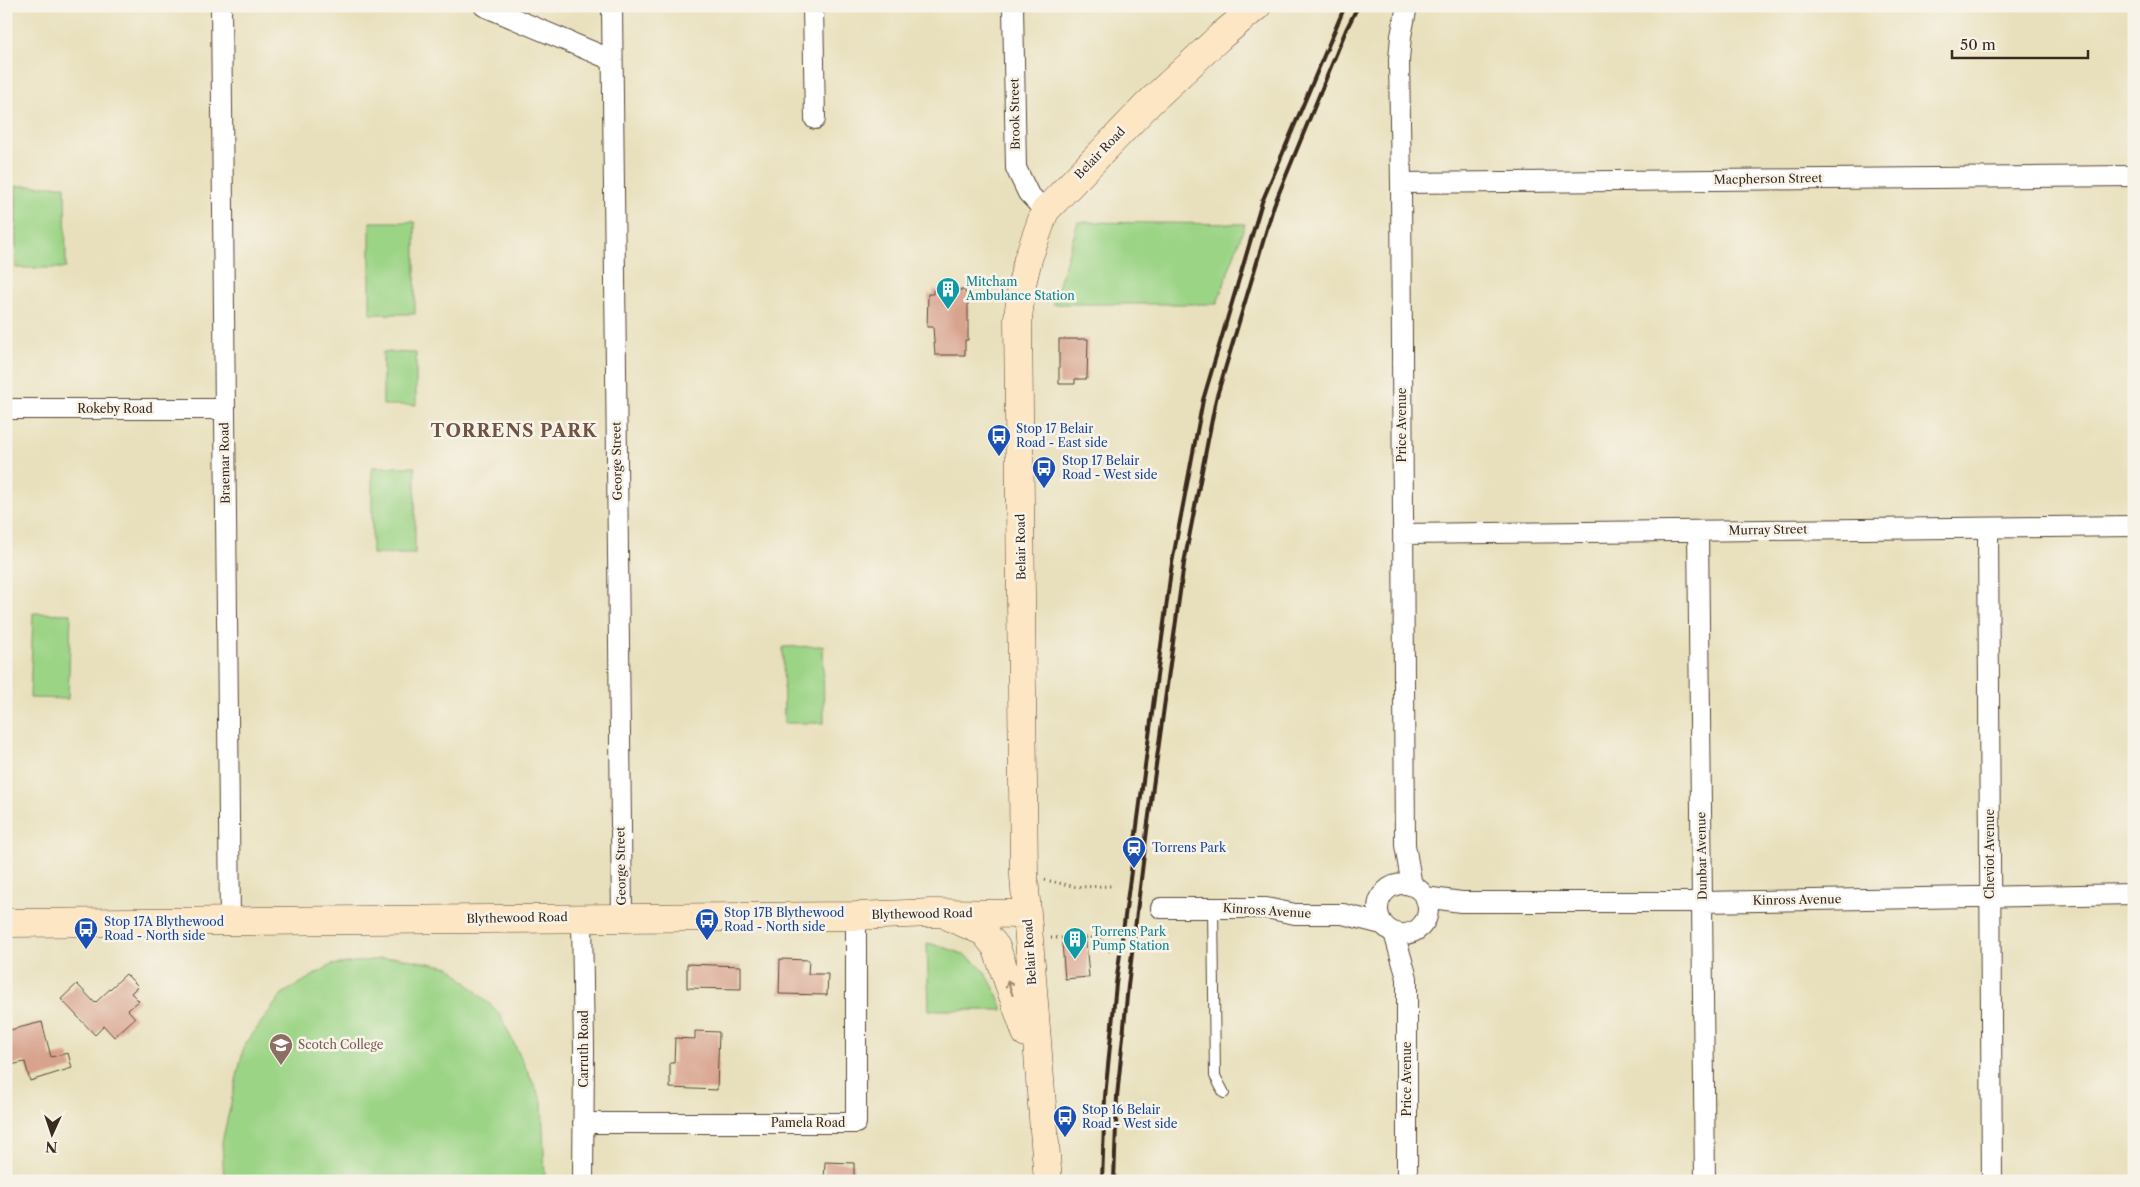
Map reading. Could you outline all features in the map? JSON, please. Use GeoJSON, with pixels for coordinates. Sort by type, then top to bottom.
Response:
{"type":"FeatureCollection","features":[{"type":"Feature","properties":{"kind":"main road","name":"Belair Road"},"geometry":{"type":"LineString","coordinates":[[1048,1181],[1027,914],[1036,878],[1018,318],[1022,284],[1045,212],[1149,103],[1222,35],[1257,6]]}},
{"type":"Feature","properties":{"kind":"main road","name":"Blythewood Road"},"geometry":{"type":"LineString","coordinates":[[6,923],[856,916],[932,912],[1027,914]]}},
{"type":"Feature","properties":{"kind":"main road"},"geometry":{"type":"LineString","coordinates":[[932,912],[960,920],[984,932],[996,947],[1038,1067]]}},
{"type":"Feature","properties":{"kind":"street","name":"Braemar Road"},"geometry":{"type":"LineString","coordinates":[[221,6],[230,921]]}},
{"type":"Feature","properties":{"kind":"street"},"geometry":{"type":"LineString","coordinates":[[484,6],[612,60]]}},
{"type":"Feature","properties":{"kind":"street","name":"George Street"},"geometry":{"type":"LineString","coordinates":[[612,6],[622,917]]}},
{"type":"Feature","properties":{"kind":"street"},"geometry":{"type":"LineString","coordinates":[[813,6],[815,119]]}},
{"type":"Feature","properties":{"kind":"street","name":"Brook Street"},"geometry":{"type":"LineString","coordinates":[[1013,6],[1016,168],[1028,193],[1045,212]]}},
{"type":"Feature","properties":{"kind":"street","name":"Price Avenue"},"geometry":{"type":"LineString","coordinates":[[1407,1181],[1406,978],[1410,901],[1405,845],[1399,60],[1401,36],[1408,6]]}},
{"type":"Feature","properties":{"kind":"street","name":"Macpherson Street"},"geometry":{"type":"LineString","coordinates":[[1401,184],[2134,176]]}},
{"type":"Feature","properties":{"kind":"street","name":"Rokeby Road"},"geometry":{"type":"LineString","coordinates":[[6,409],[224,409]]}},
{"type":"Feature","properties":{"kind":"street","name":"Murray Street"},"geometry":{"type":"LineString","coordinates":[[1403,534],[2134,526]]}},
{"type":"Feature","properties":{"kind":"street","name":"Cheviot Avenue"},"geometry":{"type":"LineString","coordinates":[[1988,528],[1992,1181]]}},
{"type":"Feature","properties":{"kind":"street","name":"Dunbar Avenue"},"geometry":{"type":"LineString","coordinates":[[1698,531],[1705,1181]]}},
{"type":"Feature","properties":{"kind":"street","name":"Kinross Avenue"},"geometry":{"type":"LineString","coordinates":[[1343,914],[1365,906],[1410,901],[1702,902],[2134,894]]}},
{"type":"Feature","properties":{"kind":"street"},"geometry":{"type":"LineString","coordinates":[[1388,928],[1404,934],[1410,901]]}},
{"type":"Feature","properties":{"kind":"street","name":"Price Avenue"},"geometry":{"type":"LineString","coordinates":[[1406,978],[1388,928],[1378,911],[1410,901]]}},
{"type":"Feature","properties":{"kind":"street","name":"Kinross Avenue"},"geometry":{"type":"LineString","coordinates":[[1161,908],[1266,908],[1295,914],[1343,914],[1388,928]]}},
{"type":"Feature","properties":{"kind":"street","name":"Pamela Road"},"geometry":{"type":"LineString","coordinates":[[584,1124],[856,1123],[856,916]]}},
{"type":"Feature","properties":{"kind":"street","name":"Carruth Road"},"geometry":{"type":"LineString","coordinates":[[582,918],[583,1181]]}},
{"type":"Feature","properties":{"kind":"lane"},"geometry":{"type":"LineString","coordinates":[[1213,907],[1215,1076],[1224,1093]]}},
{"type":"Feature","properties":{"kind":"path"},"geometry":{"type":"LineString","coordinates":[[1036,878],[1077,887],[1111,886]]}},
{"type":"Feature","properties":{"kind":"path"},"geometry":{"type":"LineString","coordinates":[[1036,878],[1048,889]]}},
{"type":"Feature","properties":{"kind":"path"},"geometry":{"type":"LineString","coordinates":[[1051,932],[1051,938],[1101,938],[1101,941],[1106,942],[1105,950],[1112,951]]}},
{"type":"Feature","properties":{"kind":"green space"},"geometry":{"type":"Polygon","coordinates":[[[16,186],[65,186],[66,268],[16,268],[16,186]]]}},
{"type":"Feature","properties":{"kind":"green space"},"geometry":{"type":"Polygon","coordinates":[[[370,222],[415,222],[415,314],[370,314],[370,222]]]}},
{"type":"Feature","properties":{"kind":"green space"},"geometry":{"type":"Polygon","coordinates":[[[1078,222],[1245,224],[1217,304],[1053,304],[1078,222]]]}},
{"type":"Feature","properties":{"kind":"green space"},"geometry":{"type":"Polygon","coordinates":[[[383,352],[416,353],[416,405],[383,405],[383,352]]]}},
{"type":"Feature","properties":{"kind":"green space"},"geometry":{"type":"Polygon","coordinates":[[[372,467],[415,467],[415,554],[372,554],[372,467]]]}},
{"type":"Feature","properties":{"kind":"green space"},"geometry":{"type":"Polygon","coordinates":[[[33,613],[71,614],[68,699],[30,698],[33,613]]]}},
{"type":"Feature","properties":{"kind":"green space"},"geometry":{"type":"Polygon","coordinates":[[[823,646],[824,723],[784,723],[783,647],[823,646]]]}},
{"type":"Feature","properties":{"kind":"green space"},"geometry":{"type":"Polygon","coordinates":[[[927,943],[956,952],[976,963],[991,982],[1003,1010],[929,1010],[927,943]]]}},
{"type":"Feature","properties":{"kind":"green space"},"geometry":{"type":"Polygon","coordinates":[[[396,957],[450,967],[499,1013],[542,1101],[545,1181],[224,1181],[222,1142],[244,1046],[282,994],[331,965],[396,957]]]}},
{"type":"Feature","properties":{"kind":"building","name":"Mitcham Ambulance Station"},"geometry":{"type":"Polygon","coordinates":[[[933,290],[965,290],[965,293],[968,293],[968,340],[965,340],[965,355],[935,355],[933,327],[927,327],[928,294],[933,294],[933,290]]]}},
{"type":"Feature","properties":{"kind":"building"},"geometry":{"type":"Polygon","coordinates":[[[1059,339],[1088,339],[1087,379],[1075,379],[1075,384],[1059,384],[1059,339]]]}},
{"type":"Feature","properties":{"kind":"building","name":"Torrens Park Pump Station"},"geometry":{"type":"Polygon","coordinates":[[[1086,941],[1089,977],[1065,979],[1062,943],[1086,941]]]}},
{"type":"Feature","properties":{"kind":"building"},"geometry":{"type":"Polygon","coordinates":[[[780,959],[809,960],[808,974],[828,974],[827,995],[779,994],[780,959]]]}},
{"type":"Feature","properties":{"kind":"building"},"geometry":{"type":"Polygon","coordinates":[[[687,964],[741,966],[741,989],[687,988],[687,964]]]}},
{"type":"Feature","properties":{"kind":"building"},"geometry":{"type":"Polygon","coordinates":[[[126,974],[138,986],[131,993],[139,1001],[128,1010],[135,1018],[114,1037],[104,1026],[95,1035],[61,999],[77,984],[95,1003],[126,974]]]}},
{"type":"Feature","properties":{"kind":"building"},"geometry":{"type":"Polygon","coordinates":[[[42,1022],[51,1057],[68,1053],[72,1068],[30,1081],[25,1062],[6,1066],[6,1031],[42,1022]]]}},
{"type":"Feature","properties":{"kind":"building"},"geometry":{"type":"Polygon","coordinates":[[[695,1031],[719,1032],[717,1090],[670,1088],[670,1063],[674,1063],[675,1038],[695,1039],[695,1031]]]}},
{"type":"Feature","properties":{"kind":"building"},"geometry":{"type":"Polygon","coordinates":[[[825,1162],[854,1163],[854,1181],[824,1181],[825,1162]]]}},
{"type":"Feature","properties":{"kind":"railway"},"geometry":{"type":"LineString","coordinates":[[1102,1181],[1105,1097],[1116,984],[1172,563],[1203,400],[1262,202],[1345,6]]}},
{"type":"Feature","properties":{"kind":"railway"},"geometry":{"type":"LineString","coordinates":[[1114,1181],[1117,1097],[1147,830],[1184,563],[1216,399],[1274,205],[1346,30],[1358,6]]}},
{"type":"Feature","properties":{"kind":"place","name":"Mitcham Ambulance Station"},"geometry":{"type":"Point","coordinates":[948,310]}},
{"type":"Feature","properties":{"kind":"place","name":"Stop 17 Belair Road - East side"},"geometry":{"type":"Point","coordinates":[999,457]}},
{"type":"Feature","properties":{"kind":"place","name":"Stop 17 Belair Road - West side"},"geometry":{"type":"Point","coordinates":[1044,489]}},
{"type":"Feature","properties":{"kind":"place","name":"Torrens Park"},"geometry":{"type":"Point","coordinates":[1134,869]}},
{"type":"Feature","properties":{"kind":"place","name":"Stop 17B Blythewood Road - North side"},"geometry":{"type":"Point","coordinates":[707,941]}},
{"type":"Feature","properties":{"kind":"place","name":"Stop 17A Blythewood Road - North side"},"geometry":{"type":"Point","coordinates":[86,950]}},
{"type":"Feature","properties":{"kind":"place","name":"Torrens Park Pump Station"},"geometry":{"type":"Point","coordinates":[1075,960]}},
{"type":"Feature","properties":{"kind":"place","name":"Scotch College"},"geometry":{"type":"Point","coordinates":[281,1066]}},
{"type":"Feature","properties":{"kind":"place","name":"Stop 16 Belair Road - West side"},"geometry":{"type":"Point","coordinates":[1065,1138]}},
{"type":"Feature","properties":{"kind":"district","name":"TORRENS PARK"},"geometry":{"type":"Point","coordinates":[514,431]}}]}
